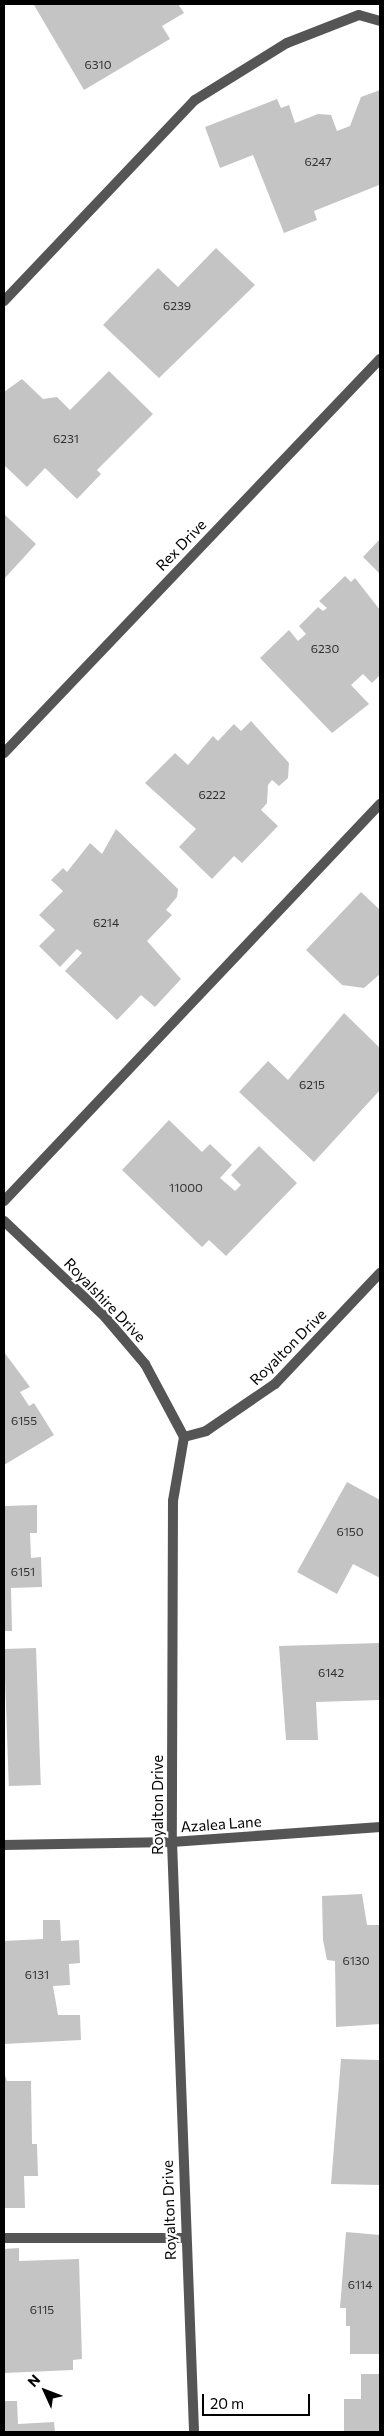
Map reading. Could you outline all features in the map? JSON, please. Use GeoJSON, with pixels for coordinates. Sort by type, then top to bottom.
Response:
{"type":"FeatureCollection","features":[{"type":"Feature","properties":{"kind":"street"},"geometry":{"type":"LineString","coordinates":[[4,302],[195,100],[287,43],[359,15],[380,21]]}},
{"type":"Feature","properties":{"kind":"street","name":"Rex Drive"},"geometry":{"type":"LineString","coordinates":[[4,753],[380,358]]}},
{"type":"Feature","properties":{"kind":"street"},"geometry":{"type":"LineString","coordinates":[[4,1202],[380,804]]}},
{"type":"Feature","properties":{"kind":"street","name":"Royalshire Drive"},"geometry":{"type":"LineString","coordinates":[[4,1221],[105,1317],[145,1364],[184,1437]]}},
{"type":"Feature","properties":{"kind":"street","name":"Royalton Drive"},"geometry":{"type":"LineString","coordinates":[[194,2432],[185,2238],[172,1842],[173,1500],[184,1437],[206,1431],[275,1384],[380,1272]]}},
{"type":"Feature","properties":{"kind":"street","name":"Azalea Lane"},"geometry":{"type":"LineString","coordinates":[[4,1844],[172,1842],[380,1827]]}},
{"type":"Feature","properties":{"kind":"street"},"geometry":{"type":"LineString","coordinates":[[4,2238],[185,2238]]}},
{"type":"Feature","properties":{"kind":"building"},"geometry":{"type":"Polygon","coordinates":[[[178,4],[184,13],[162,26],[170,39],[84,90],[34,5],[178,4]]]}},
{"type":"Feature","properties":{"kind":"building"},"geometry":{"type":"Polygon","coordinates":[[[380,90],[379,185],[314,211],[317,220],[284,233],[253,155],[220,168],[205,127],[277,99],[281,108],[289,105],[295,123],[318,114],[331,115],[337,131],[350,126],[361,97],[380,90]]]}},
{"type":"Feature","properties":{"kind":"building"},"geometry":{"type":"Polygon","coordinates":[[[216,248],[255,285],[159,378],[103,325],[158,268],[178,287],[216,248]]]}},
{"type":"Feature","properties":{"kind":"building"},"geometry":{"type":"Polygon","coordinates":[[[109,371],[153,414],[97,470],[101,474],[77,499],[45,468],[27,487],[4,465],[4,392],[22,379],[43,399],[57,397],[70,410],[109,371]]]}},
{"type":"Feature","properties":{"kind":"building"},"geometry":{"type":"Polygon","coordinates":[[[4,514],[36,544],[4,579],[4,514]]]}},
{"type":"Feature","properties":{"kind":"building"},"geometry":{"type":"Polygon","coordinates":[[[380,539],[380,574],[363,557],[380,539]]]}},
{"type":"Feature","properties":{"kind":"building"},"geometry":{"type":"Polygon","coordinates":[[[345,576],[351,582],[355,578],[380,610],[380,675],[372,683],[363,674],[351,685],[369,704],[332,733],[260,658],[289,630],[298,641],[306,634],[299,626],[318,607],[323,611],[327,608],[319,601],[345,576]]]}},
{"type":"Feature","properties":{"kind":"building"},"geometry":{"type":"Polygon","coordinates":[[[251,721],[289,763],[288,778],[279,786],[272,780],[268,785],[267,803],[261,810],[278,826],[242,863],[234,856],[212,879],[179,847],[196,829],[145,783],[175,753],[188,765],[213,736],[218,741],[234,724],[241,731],[251,721]]]}},
{"type":"Feature","properties":{"kind":"building"},"geometry":{"type":"Polygon","coordinates":[[[116,829],[178,889],[177,897],[166,910],[172,915],[147,941],[181,979],[155,1007],[141,995],[117,1020],[65,971],[82,953],[77,949],[60,967],[39,946],[55,930],[39,915],[63,891],[51,880],[63,868],[67,872],[90,843],[102,854],[116,829]]]}},
{"type":"Feature","properties":{"kind":"building"},"geometry":{"type":"Polygon","coordinates":[[[361,892],[380,910],[380,974],[364,988],[342,985],[306,950],[361,892]]]}},
{"type":"Feature","properties":{"kind":"building"},"geometry":{"type":"Polygon","coordinates":[[[344,1013],[380,1048],[380,1090],[314,1162],[239,1092],[268,1061],[288,1080],[344,1013]]]}},
{"type":"Feature","properties":{"kind":"building"},"geometry":{"type":"Polygon","coordinates":[[[169,1120],[202,1152],[210,1144],[232,1165],[220,1178],[235,1191],[241,1185],[231,1175],[259,1146],[297,1183],[226,1256],[209,1240],[202,1247],[122,1170],[169,1120]]]}},
{"type":"Feature","properties":{"kind":"building"},"geometry":{"type":"Polygon","coordinates":[[[4,1352],[30,1387],[20,1392],[29,1406],[34,1403],[54,1435],[4,1465],[4,1352]]]}},
{"type":"Feature","properties":{"kind":"building"},"geometry":{"type":"Polygon","coordinates":[[[347,1482],[380,1500],[380,1578],[353,1564],[337,1594],[297,1572],[347,1482]]]}},
{"type":"Feature","properties":{"kind":"building"},"geometry":{"type":"Polygon","coordinates":[[[37,1505],[37,1533],[30,1533],[31,1558],[41,1557],[42,1587],[11,1588],[12,1631],[4,1631],[4,1506],[37,1505]]]}},
{"type":"Feature","properties":{"kind":"building"},"geometry":{"type":"Polygon","coordinates":[[[380,1643],[380,1700],[316,1702],[318,1740],[286,1740],[279,1646],[380,1643]]]}},
{"type":"Feature","properties":{"kind":"building"},"geometry":{"type":"Polygon","coordinates":[[[36,1648],[41,1785],[9,1786],[4,1649],[36,1648]]]}},
{"type":"Feature","properties":{"kind":"building"},"geometry":{"type":"Polygon","coordinates":[[[362,1894],[367,1925],[380,1925],[380,2024],[336,2027],[335,1961],[327,1960],[323,1940],[322,1896],[362,1894]]]}},
{"type":"Feature","properties":{"kind":"building"},"geometry":{"type":"Polygon","coordinates":[[[43,1920],[60,1920],[61,1941],[79,1940],[80,1963],[69,1964],[70,1985],[53,1986],[58,2015],[80,2015],[81,2040],[4,2044],[4,1941],[43,1939],[43,1920]]]}},
{"type":"Feature","properties":{"kind":"building"},"geometry":{"type":"Polygon","coordinates":[[[341,2059],[380,2060],[380,2185],[331,2184],[341,2059]]]}},
{"type":"Feature","properties":{"kind":"building"},"geometry":{"type":"Polygon","coordinates":[[[4,2072],[7,2081],[31,2081],[32,2144],[37,2144],[38,2176],[24,2176],[25,2208],[4,2208],[4,2072]]]}},
{"type":"Feature","properties":{"kind":"building"},"geometry":{"type":"Polygon","coordinates":[[[346,2232],[380,2235],[380,2354],[350,2354],[350,2326],[346,2326],[346,2308],[340,2308],[346,2232]]]}},
{"type":"Feature","properties":{"kind":"building"},"geometry":{"type":"Polygon","coordinates":[[[19,2248],[19,2261],[79,2259],[82,2359],[73,2360],[73,2370],[4,2373],[4,2249],[19,2248]]]}},
{"type":"Feature","properties":{"kind":"building"},"geometry":{"type":"Polygon","coordinates":[[[361,2374],[380,2374],[380,2432],[344,2432],[344,2399],[361,2399],[361,2374]]]}},
{"type":"Feature","properties":{"kind":"building"},"geometry":{"type":"Polygon","coordinates":[[[4,2401],[17,2401],[18,2424],[54,2422],[55,2432],[4,2432],[4,2401]]]}}]}
